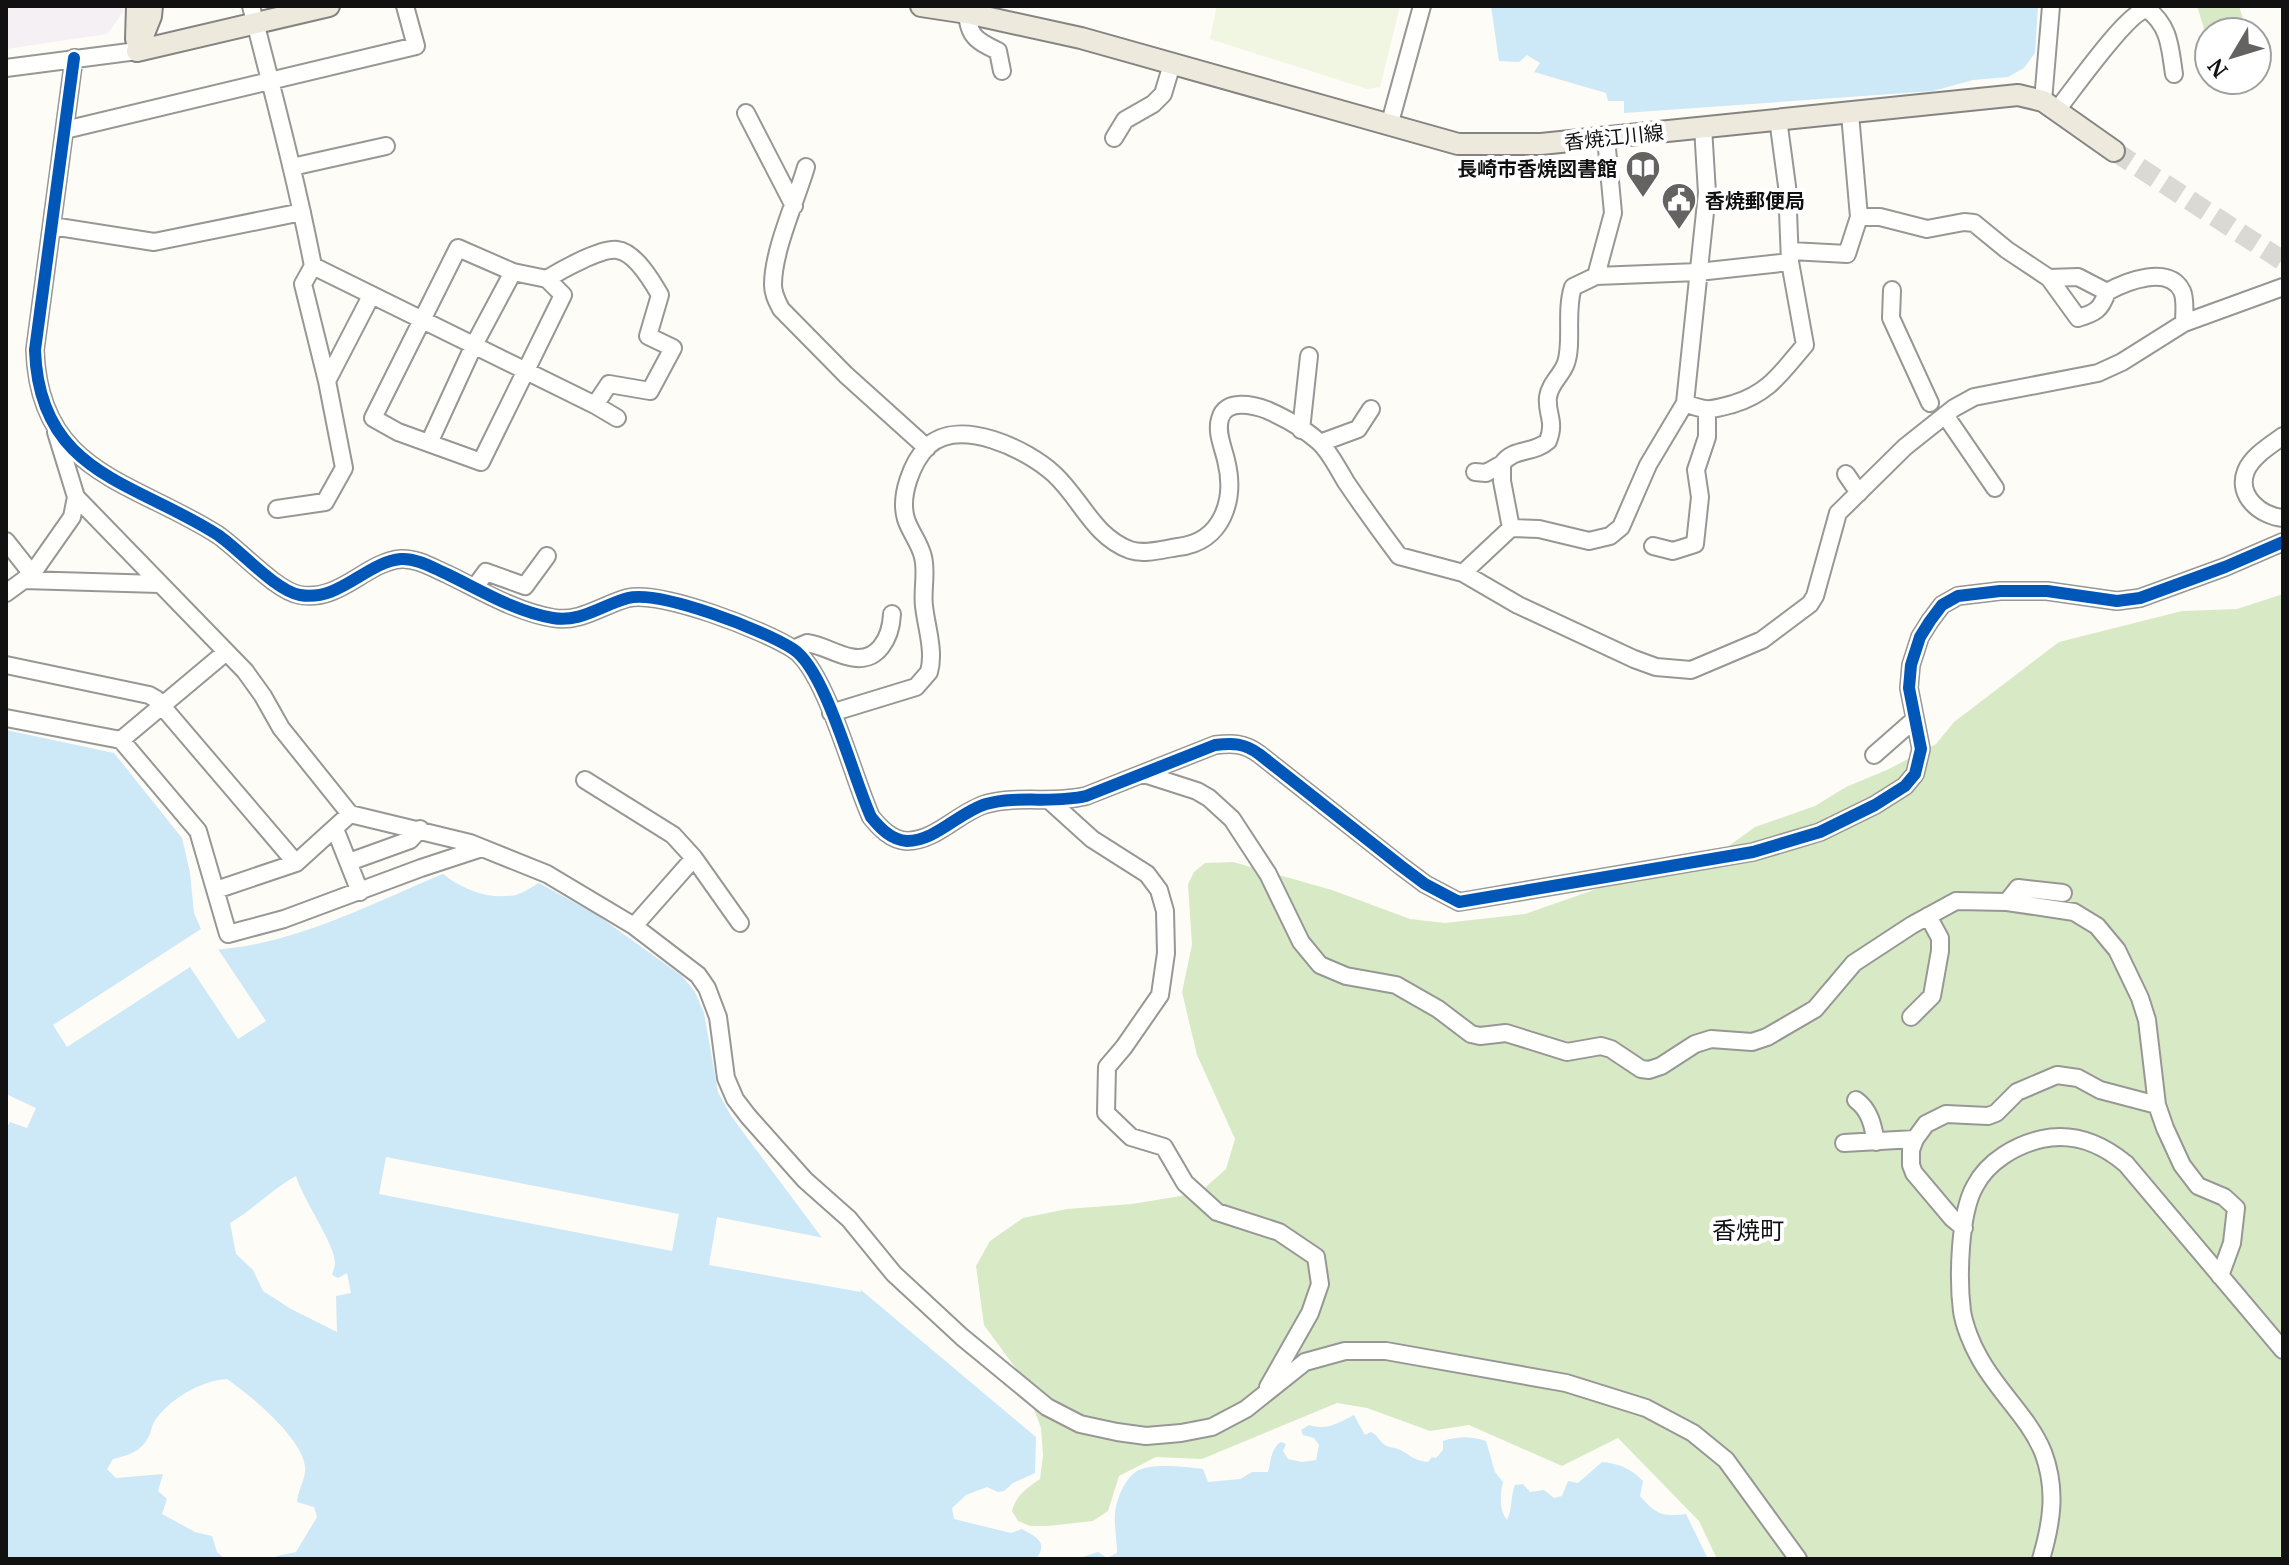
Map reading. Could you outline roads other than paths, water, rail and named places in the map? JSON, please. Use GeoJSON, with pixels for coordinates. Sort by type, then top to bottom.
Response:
{"type":"FeatureCollection","features":[{"type":"Feature","properties":{"kind":"main road"},"geometry":{"type":"LineString","coordinates":[[137,6],[137,51]]}},
{"type":"Feature","properties":{"kind":"main road"},"geometry":{"type":"LineString","coordinates":[[137,51],[152,6]]}},
{"type":"Feature","properties":{"kind":"main road"},"geometry":{"type":"LineString","coordinates":[[137,51],[253,14],[329,6]]}},
{"type":"Feature","properties":{"kind":"main road","name":"香焼江川線"},"geometry":{"type":"LineString","coordinates":[[921,6],[967,10],[1081,38],[1446,142],[1472,145],[1541,144],[2028,95],[2050,105],[2114,151]]}},
{"type":"Feature","properties":{"kind":"street"},"geometry":{"type":"LineString","coordinates":[[65,130],[416,46],[405,6]]}},
{"type":"Feature","properties":{"kind":"street"},"geometry":{"type":"LineString","coordinates":[[1389,126],[1422,6]]}},
{"type":"Feature","properties":{"kind":"street"},"geometry":{"type":"LineString","coordinates":[[2050,105],[2051,6]]}},
{"type":"Feature","properties":{"kind":"street"},"geometry":{"type":"LineString","coordinates":[[2050,105],[2126,23],[2135,9],[2147,9],[2166,29],[2174,74]]}},
{"type":"Feature","properties":{"kind":"street"},"geometry":{"type":"LineString","coordinates":[[967,10],[971,34],[976,41],[998,51],[1002,71]]}},
{"type":"Feature","properties":{"kind":"street"},"geometry":{"type":"LineString","coordinates":[[253,14],[272,80],[313,266],[303,284],[344,468],[325,502],[277,509]]}},
{"type":"Feature","properties":{"kind":"street"},"geometry":{"type":"LineString","coordinates":[[6,68],[137,51]]}},
{"type":"Feature","properties":{"kind":"street"},"geometry":{"type":"LineString","coordinates":[[74,58],[35,350],[38,386],[76,497],[245,671],[281,728],[350,814],[420,829],[482,848],[547,874],[634,926],[691,969],[707,988],[718,1017],[726,1078],[735,1099],[805,1180],[849,1219],[894,1274],[1009,1378],[1047,1407],[1080,1424],[1146,1436],[1212,1427],[1246,1409],[1305,1362],[1345,1351],[1386,1351],[1566,1383],[1646,1408],[1693,1433],[1726,1460],[1798,1559]]}},
{"type":"Feature","properties":{"kind":"street"},"geometry":{"type":"LineString","coordinates":[[1114,138],[1125,120],[1153,104],[1163,94],[1172,64]]}},
{"type":"Feature","properties":{"kind":"street"},"geometry":{"type":"LineString","coordinates":[[746,113],[794,206]]}},
{"type":"Feature","properties":{"kind":"street"},"geometry":{"type":"LineString","coordinates":[[1475,472],[1486,473],[1515,452],[1536,449],[1550,438],[1553,419],[1547,399],[1567,361],[1569,300],[1573,287],[1596,276],[1698,272],[1790,257],[1847,254],[1859,217],[1850,114]]}},
{"type":"Feature","properties":{"kind":"street"},"geometry":{"type":"LineString","coordinates":[[1685,403],[1707,412],[1761,393],[1805,345],[1790,257],[1787,186],[1778,119]]}},
{"type":"Feature","properties":{"kind":"street"},"geometry":{"type":"LineString","coordinates":[[1463,573],[1511,528],[1539,529],[1589,541],[1610,536],[1621,527],[1648,465],[1685,403],[1707,193],[1703,127]]}},
{"type":"Feature","properties":{"kind":"street"},"geometry":{"type":"LineString","coordinates":[[1596,276],[1613,213],[1606,138]]}},
{"type":"Feature","properties":{"kind":"street"},"geometry":{"type":"LineString","coordinates":[[292,167],[386,146]]}},
{"type":"Feature","properties":{"kind":"street"},"geometry":{"type":"LineString","coordinates":[[806,167],[775,263],[773,287],[781,309],[846,375],[927,448]]}},
{"type":"Feature","properties":{"kind":"street"},"geometry":{"type":"LineString","coordinates":[[52,226],[154,242],[302,212]]}},
{"type":"Feature","properties":{"kind":"street"},"geometry":{"type":"LineString","coordinates":[[1859,217],[1880,217],[1927,229],[1974,223],[2049,278],[2078,318],[2095,313],[2103,304],[2107,292]]}},
{"type":"Feature","properties":{"kind":"street"},"geometry":{"type":"LineString","coordinates":[[458,248],[513,272],[547,279],[563,295],[481,462],[398,432],[373,418],[458,248]]}},
{"type":"Feature","properties":{"kind":"street"},"geometry":{"type":"LineString","coordinates":[[547,279],[562,269],[618,250],[629,255],[660,295],[648,336],[673,348],[650,391],[609,384],[595,405]]}},
{"type":"Feature","properties":{"kind":"street"},"geometry":{"type":"LineString","coordinates":[[313,266],[617,418]]}},
{"type":"Feature","properties":{"kind":"street"},"geometry":{"type":"LineString","coordinates":[[429,443],[474,345],[513,272]]}},
{"type":"Feature","properties":{"kind":"street"},"geometry":{"type":"LineString","coordinates":[[2049,278],[2078,277],[2107,292],[2137,280],[2167,278],[2176,284],[2183,295],[2184,323]]}},
{"type":"Feature","properties":{"kind":"street"},"geometry":{"type":"LineString","coordinates":[[831,713],[916,687],[929,672],[930,647],[923,603],[923,555],[904,513],[910,475],[927,448],[939,438],[954,433],[967,433],[994,441],[1034,460],[1075,497],[1093,523],[1114,544],[1137,552],[1193,545],[1220,523],[1230,494],[1219,419],[1224,411],[1235,405],[1251,405],[1288,421],[1320,443],[1399,556],[1463,573],[1542,617],[1634,659],[1656,667],[1691,670],[1762,640],[1810,604],[1815,596],[1838,513],[1905,447],[1945,415],[1974,397],[2098,373],[2122,362],[2184,323],[2283,287]]}},
{"type":"Feature","properties":{"kind":"street"},"geometry":{"type":"LineString","coordinates":[[1892,290],[1891,318],[1930,403]]}},
{"type":"Feature","properties":{"kind":"street"},"geometry":{"type":"LineString","coordinates":[[327,381],[371,296]]}},
{"type":"Feature","properties":{"kind":"street"},"geometry":{"type":"LineString","coordinates":[[1301,430],[1309,356]]}},
{"type":"Feature","properties":{"kind":"street"},"geometry":{"type":"LineString","coordinates":[[1320,443],[1358,429],[1371,409]]}},
{"type":"Feature","properties":{"kind":"street"},"geometry":{"type":"LineString","coordinates":[[1653,546],[1673,551],[1695,544],[1700,497],[1696,470],[1707,437],[1707,412]]}},
{"type":"Feature","properties":{"kind":"street"},"geometry":{"type":"LineString","coordinates":[[1945,415],[1995,488]]}},
{"type":"Feature","properties":{"kind":"street"},"geometry":{"type":"LineString","coordinates":[[54,426],[77,453],[106,476],[217,535],[289,592],[327,594],[402,559],[426,565],[523,609],[555,619],[585,615],[627,598],[663,598],[756,631],[793,649],[817,676],[871,817],[894,838],[911,841],[932,833],[967,812],[1000,801],[1065,801],[1086,796],[1215,745],[1241,744],[1283,770],[1425,884],[1449,898],[1469,901],[1617,873],[1753,852],[1820,832],[1875,805],[1911,780],[1918,765],[1921,749],[1909,688],[1911,665],[1920,637],[1942,605],[1958,596],[2029,591],[2117,601],[2140,598],[2283,542]]}},
{"type":"Feature","properties":{"kind":"street"},"geometry":{"type":"LineString","coordinates":[[2283,436],[2254,459],[2245,478],[2249,499],[2255,508],[2267,515],[2283,518]]}},
{"type":"Feature","properties":{"kind":"street"},"geometry":{"type":"LineString","coordinates":[[1502,464],[1511,528]]}},
{"type":"Feature","properties":{"kind":"street"},"geometry":{"type":"LineString","coordinates":[[1846,474],[1859,493]]}},
{"type":"Feature","properties":{"kind":"street"},"geometry":{"type":"LineString","coordinates":[[6,593],[28,577],[72,517],[76,497]]}},
{"type":"Feature","properties":{"kind":"street"},"geometry":{"type":"LineString","coordinates":[[6,541],[28,577]]}},
{"type":"Feature","properties":{"kind":"street"},"geometry":{"type":"LineString","coordinates":[[475,587],[486,572],[525,586],[547,556]]}},
{"type":"Feature","properties":{"kind":"street"},"geometry":{"type":"LineString","coordinates":[[28,577],[159,584]]}},
{"type":"Feature","properties":{"kind":"street"},"geometry":{"type":"LineString","coordinates":[[793,649],[807,643],[850,657],[866,657],[888,639],[892,614]]}},
{"type":"Feature","properties":{"kind":"street"},"geometry":{"type":"LineString","coordinates":[[121,740],[226,652]]}},
{"type":"Feature","properties":{"kind":"street"},"geometry":{"type":"LineString","coordinates":[[6,665],[149,695],[163,705],[296,863]]}},
{"type":"Feature","properties":{"kind":"street"},"geometry":{"type":"LineString","coordinates":[[6,718],[121,740],[198,831],[228,934],[284,919],[482,848]]}},
{"type":"Feature","properties":{"kind":"street"},"geometry":{"type":"LineString","coordinates":[[1874,755],[1915,719]]}},
{"type":"Feature","properties":{"kind":"street"},"geometry":{"type":"LineString","coordinates":[[1144,774],[1197,791],[1232,819],[1268,874],[1301,942],[1320,965],[1346,976],[1396,985],[1438,1009],[1471,1034],[1506,1033],[1567,1052],[1601,1046],[1641,1069],[1661,1066],[1695,1044],[1711,1039],[1752,1042],[1767,1037],[1815,1009],[1854,963],[1956,901],[2007,902],[2074,912],[2097,926],[2117,950],[2140,998],[2147,1020],[2157,1105],[2170,1140],[2191,1177],[2206,1190],[2229,1200],[2236,1208],[2232,1243],[2220,1276]]}},
{"type":"Feature","properties":{"kind":"street"},"geometry":{"type":"LineString","coordinates":[[585,780],[673,835],[694,858],[740,923]]}},
{"type":"Feature","properties":{"kind":"street"},"geometry":{"type":"LineString","coordinates":[[1050,801],[1092,839],[1147,874],[1159,890],[1165,911],[1166,953],[1160,995],[1107,1067],[1106,1113],[1131,1137],[1164,1147],[1185,1183],[1217,1212],[1279,1232],[1316,1257],[1320,1284],[1310,1313],[1263,1395]]}},
{"type":"Feature","properties":{"kind":"street"},"geometry":{"type":"LineString","coordinates":[[216,890],[296,863],[350,814]]}},
{"type":"Feature","properties":{"kind":"street"},"geometry":{"type":"LineString","coordinates":[[335,829],[360,892]]}},
{"type":"Feature","properties":{"kind":"street"},"geometry":{"type":"LineString","coordinates":[[349,862],[410,840],[420,829]]}},
{"type":"Feature","properties":{"kind":"street"},"geometry":{"type":"LineString","coordinates":[[634,926],[694,858]]}},
{"type":"Feature","properties":{"kind":"street"},"geometry":{"type":"LineString","coordinates":[[2007,902],[2018,888],[2063,893]]}},
{"type":"Feature","properties":{"kind":"street"},"geometry":{"type":"LineString","coordinates":[[1911,1017],[1932,996],[1940,951],[1940,938],[1928,916]]}},
{"type":"Feature","properties":{"kind":"street"},"geometry":{"type":"LineString","coordinates":[[1964,1228],[1914,1173],[1910,1157],[1915,1139],[1926,1124],[1946,1114],[1988,1116],[1996,1113],[2017,1092],[2057,1075],[2078,1078],[2100,1090],[2157,1105]]}},
{"type":"Feature","properties":{"kind":"street"},"geometry":{"type":"LineString","coordinates":[[1856,1100],[1865,1106],[1876,1142]]}},
{"type":"Feature","properties":{"kind":"street"},"geometry":{"type":"LineString","coordinates":[[2041,1559],[2052,1516],[2051,1487],[2044,1455],[2033,1432],[1978,1357],[1962,1313],[1964,1228],[1975,1185],[1991,1165],[2007,1152],[2051,1137],[2087,1140],[2108,1149],[2126,1164],[2283,1350]]}},
{"type":"Feature","properties":{"kind":"street"},"geometry":{"type":"LineString","coordinates":[[1844,1143],[1915,1139]]}},
{"type":"Feature","properties":{"kind":"water"},"geometry":{"type":"Polygon","coordinates":[[[1491,6],[2038,6],[2035,53],[2024,68],[2008,77],[1973,80],[1933,91],[1624,113],[1624,101],[1608,101],[1606,93],[1534,72],[1540,63],[1527,55],[1519,62],[1499,61],[1491,6]]]}},
{"type":"Feature","properties":{"kind":"water"},"geometry":{"type":"Polygon","coordinates":[[[6,730],[114,753],[182,838],[194,913],[210,950],[270,941],[300,932],[443,874],[468,889],[496,896],[516,895],[539,883],[597,915],[682,976],[695,992],[704,1013],[718,1092],[731,1116],[861,1290],[1036,1437],[1035,1473],[1004,1491],[987,1487],[966,1495],[952,1508],[954,1519],[1011,1533],[1022,1529],[1039,1541],[1040,1553],[1036,1559],[275,1559],[296,1552],[317,1517],[314,1507],[297,1502],[305,1472],[304,1460],[298,1447],[276,1420],[227,1379],[207,1383],[175,1400],[153,1424],[142,1446],[113,1459],[107,1469],[116,1478],[163,1474],[158,1491],[167,1499],[162,1514],[195,1532],[212,1536],[217,1552],[225,1559],[6,1559],[6,1129],[10,1122],[27,1128],[36,1108],[6,1094],[6,730]],[[296,1176],[230,1223],[236,1254],[253,1270],[263,1291],[337,1332],[336,1296],[351,1293],[347,1273],[338,1278],[332,1275],[334,1255],[296,1176]]]}},
{"type":"Feature","properties":{"kind":"water"},"geometry":{"type":"Polygon","coordinates":[[[1354,1415],[1365,1435],[1371,1432],[1387,1446],[1422,1461],[1436,1458],[1443,1450],[1443,1441],[1464,1437],[1486,1441],[1495,1472],[1503,1482],[1501,1502],[1507,1520],[1515,1485],[1523,1484],[1530,1492],[1544,1490],[1554,1498],[1562,1496],[1568,1481],[1578,1483],[1602,1462],[1624,1467],[1643,1481],[1640,1496],[1655,1510],[1671,1515],[1686,1514],[1708,1559],[1076,1559],[1098,1552],[1107,1558],[1117,1553],[1117,1502],[1126,1483],[1139,1470],[1162,1466],[1188,1467],[1203,1469],[1208,1482],[1240,1479],[1252,1472],[1268,1472],[1273,1451],[1281,1442],[1286,1444],[1283,1451],[1288,1459],[1302,1462],[1316,1460],[1319,1445],[1314,1438],[1303,1435],[1301,1430],[1309,1425],[1332,1425],[1354,1415]]]}},
{"type":"Feature","properties":{"kind":"tunnel"},"geometry":{"type":"LineString","coordinates":[[2114,151],[2283,261]]}},
{"type":"Feature","properties":{"kind":"place","name":"長崎市香焼図書館"},"geometry":{"type":"Point","coordinates":[1643,199]}},
{"type":"Feature","properties":{"kind":"place","name":"香焼郵便局"},"geometry":{"type":"Point","coordinates":[1679,231]}},
{"type":"Feature","properties":{"kind":"district","name":"香焼町"},"geometry":{"type":"Point","coordinates":[1748,1230]}}]}
